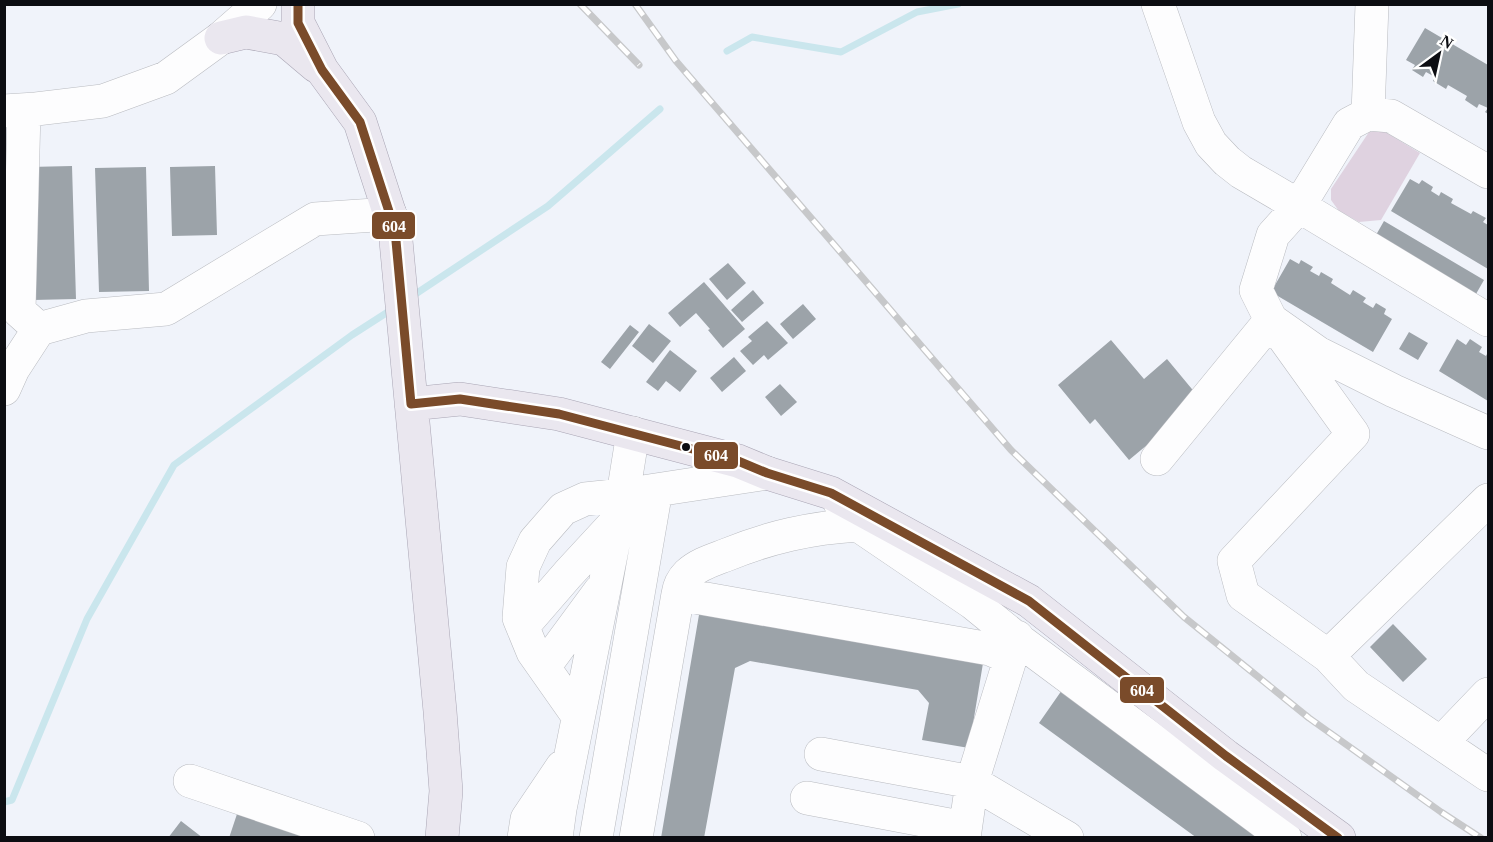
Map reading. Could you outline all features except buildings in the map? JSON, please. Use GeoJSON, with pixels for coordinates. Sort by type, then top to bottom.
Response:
{"type":"FeatureCollection","features":[{"type":"Feature","properties":{"kind":"main road"},"geometry":{"type":"LineString","coordinates":[[298,4],[298,23],[322,70],[360,122],[393,222],[440,711],[446,791],[442,837]]}},
{"type":"Feature","properties":{"kind":"main road"},"geometry":{"type":"LineString","coordinates":[[220,38],[246,32],[284,39],[322,70]]}},
{"type":"Feature","properties":{"kind":"main road"},"geometry":{"type":"LineString","coordinates":[[411,404],[460,399],[559,414],[738,461],[767,473],[831,493],[1029,601],[1226,756],[1339,837]]}},
{"type":"Feature","properties":{"kind":"street"},"geometry":{"type":"LineString","coordinates":[[39,328],[19,311],[14,110],[103,101],[166,78],[220,38],[260,4]]}},
{"type":"Feature","properties":{"kind":"street"},"geometry":{"type":"LineString","coordinates":[[1158,4],[1199,122],[1211,144],[1227,161],[1241,172],[1488,320]]}},
{"type":"Feature","properties":{"kind":"street"},"geometry":{"type":"LineString","coordinates":[[1368,114],[1372,4]]}},
{"type":"Feature","properties":{"kind":"street"},"geometry":{"type":"LineString","coordinates":[[1488,172],[1391,116],[1368,114],[1349,124],[1299,206],[1273,235],[1256,290],[1271,320],[1353,434],[1234,561],[1243,595],[1328,657],[1356,686],[1488,775]]}},
{"type":"Feature","properties":{"kind":"street"},"geometry":{"type":"LineString","coordinates":[[4,389],[13,369],[39,328],[86,316],[166,309],[315,219],[393,222]]}},
{"type":"Feature","properties":{"kind":"street"},"geometry":{"type":"LineString","coordinates":[[1271,320],[1318,353],[1394,392],[1488,433]]}},
{"type":"Feature","properties":{"kind":"street"},"geometry":{"type":"LineString","coordinates":[[1157,459],[1271,320]]}},
{"type":"Feature","properties":{"kind":"street"},"geometry":{"type":"LineString","coordinates":[[556,837],[633,433]]}},
{"type":"Feature","properties":{"kind":"street"},"geometry":{"type":"LineString","coordinates":[[523,626],[620,508],[656,490],[767,473]]}},
{"type":"Feature","properties":{"kind":"street"},"geometry":{"type":"LineString","coordinates":[[596,837],[656,490]]}},
{"type":"Feature","properties":{"kind":"street"},"geometry":{"type":"LineString","coordinates":[[831,493],[858,525],[974,603],[1013,648],[1184,764],[1285,837]]}},
{"type":"Feature","properties":{"kind":"street"},"geometry":{"type":"LineString","coordinates":[[578,716],[533,652],[519,618],[523,567],[535,541],[563,509],[585,499],[620,508]]}},
{"type":"Feature","properties":{"kind":"street"},"geometry":{"type":"LineString","coordinates":[[1328,657],[1488,500]]}},
{"type":"Feature","properties":{"kind":"street"},"geometry":{"type":"LineString","coordinates":[[636,837],[679,588],[687,575],[702,564],[794,532],[831,526],[858,525]]}},
{"type":"Feature","properties":{"kind":"street"},"geometry":{"type":"LineString","coordinates":[[544,667],[605,585]]}},
{"type":"Feature","properties":{"kind":"street"},"geometry":{"type":"LineString","coordinates":[[678,594],[990,649],[1013,648]]}},
{"type":"Feature","properties":{"kind":"street"},"geometry":{"type":"LineString","coordinates":[[807,798],[964,833],[972,782],[1029,601]]}},
{"type":"Feature","properties":{"kind":"street"},"geometry":{"type":"LineString","coordinates":[[1441,743],[1488,693]]}},
{"type":"Feature","properties":{"kind":"street"},"geometry":{"type":"LineString","coordinates":[[524,837],[527,819],[571,753]]}},
{"type":"Feature","properties":{"kind":"street"},"geometry":{"type":"LineString","coordinates":[[820,754],[972,782],[1067,837]]}},
{"type":"Feature","properties":{"kind":"street"},"geometry":{"type":"LineString","coordinates":[[190,782],[324,832],[358,837]]}},
{"type":"Feature","properties":{"kind":"shaded area"},"geometry":{"type":"Polygon","coordinates":[[[1382,130],[1420,153],[1381,220],[1359,222],[1339,211],[1331,200],[1331,189],[1369,132],[1382,130]]]}},
{"type":"Feature","properties":{"kind":"waterway"},"geometry":{"type":"LineString","coordinates":[[727,51],[752,37],[841,52],[917,12],[958,4]]}},
{"type":"Feature","properties":{"kind":"waterway"},"geometry":{"type":"LineString","coordinates":[[411,297],[548,206],[660,109]]}},
{"type":"Feature","properties":{"kind":"waterway"},"geometry":{"type":"LineString","coordinates":[[4,802],[12,800],[87,619],[174,465],[352,335],[394,308]]}},
{"type":"Feature","properties":{"kind":"railway"},"geometry":{"type":"LineString","coordinates":[[580,4],[639,65]]}},
{"type":"Feature","properties":{"kind":"railway"},"geometry":{"type":"LineString","coordinates":[[635,4],[676,61],[1011,450],[1184,617],[1309,718],[1481,838]]}},
{"type":"Feature","properties":{"kind":"transit line","name":"604"},"geometry":{"type":"LineString","coordinates":[[298,4],[298,23],[322,70],[360,122],[395,230],[411,404],[460,399],[559,414],[738,461],[767,473],[831,493],[1029,601],[1226,756],[1338,838]]}}]}
